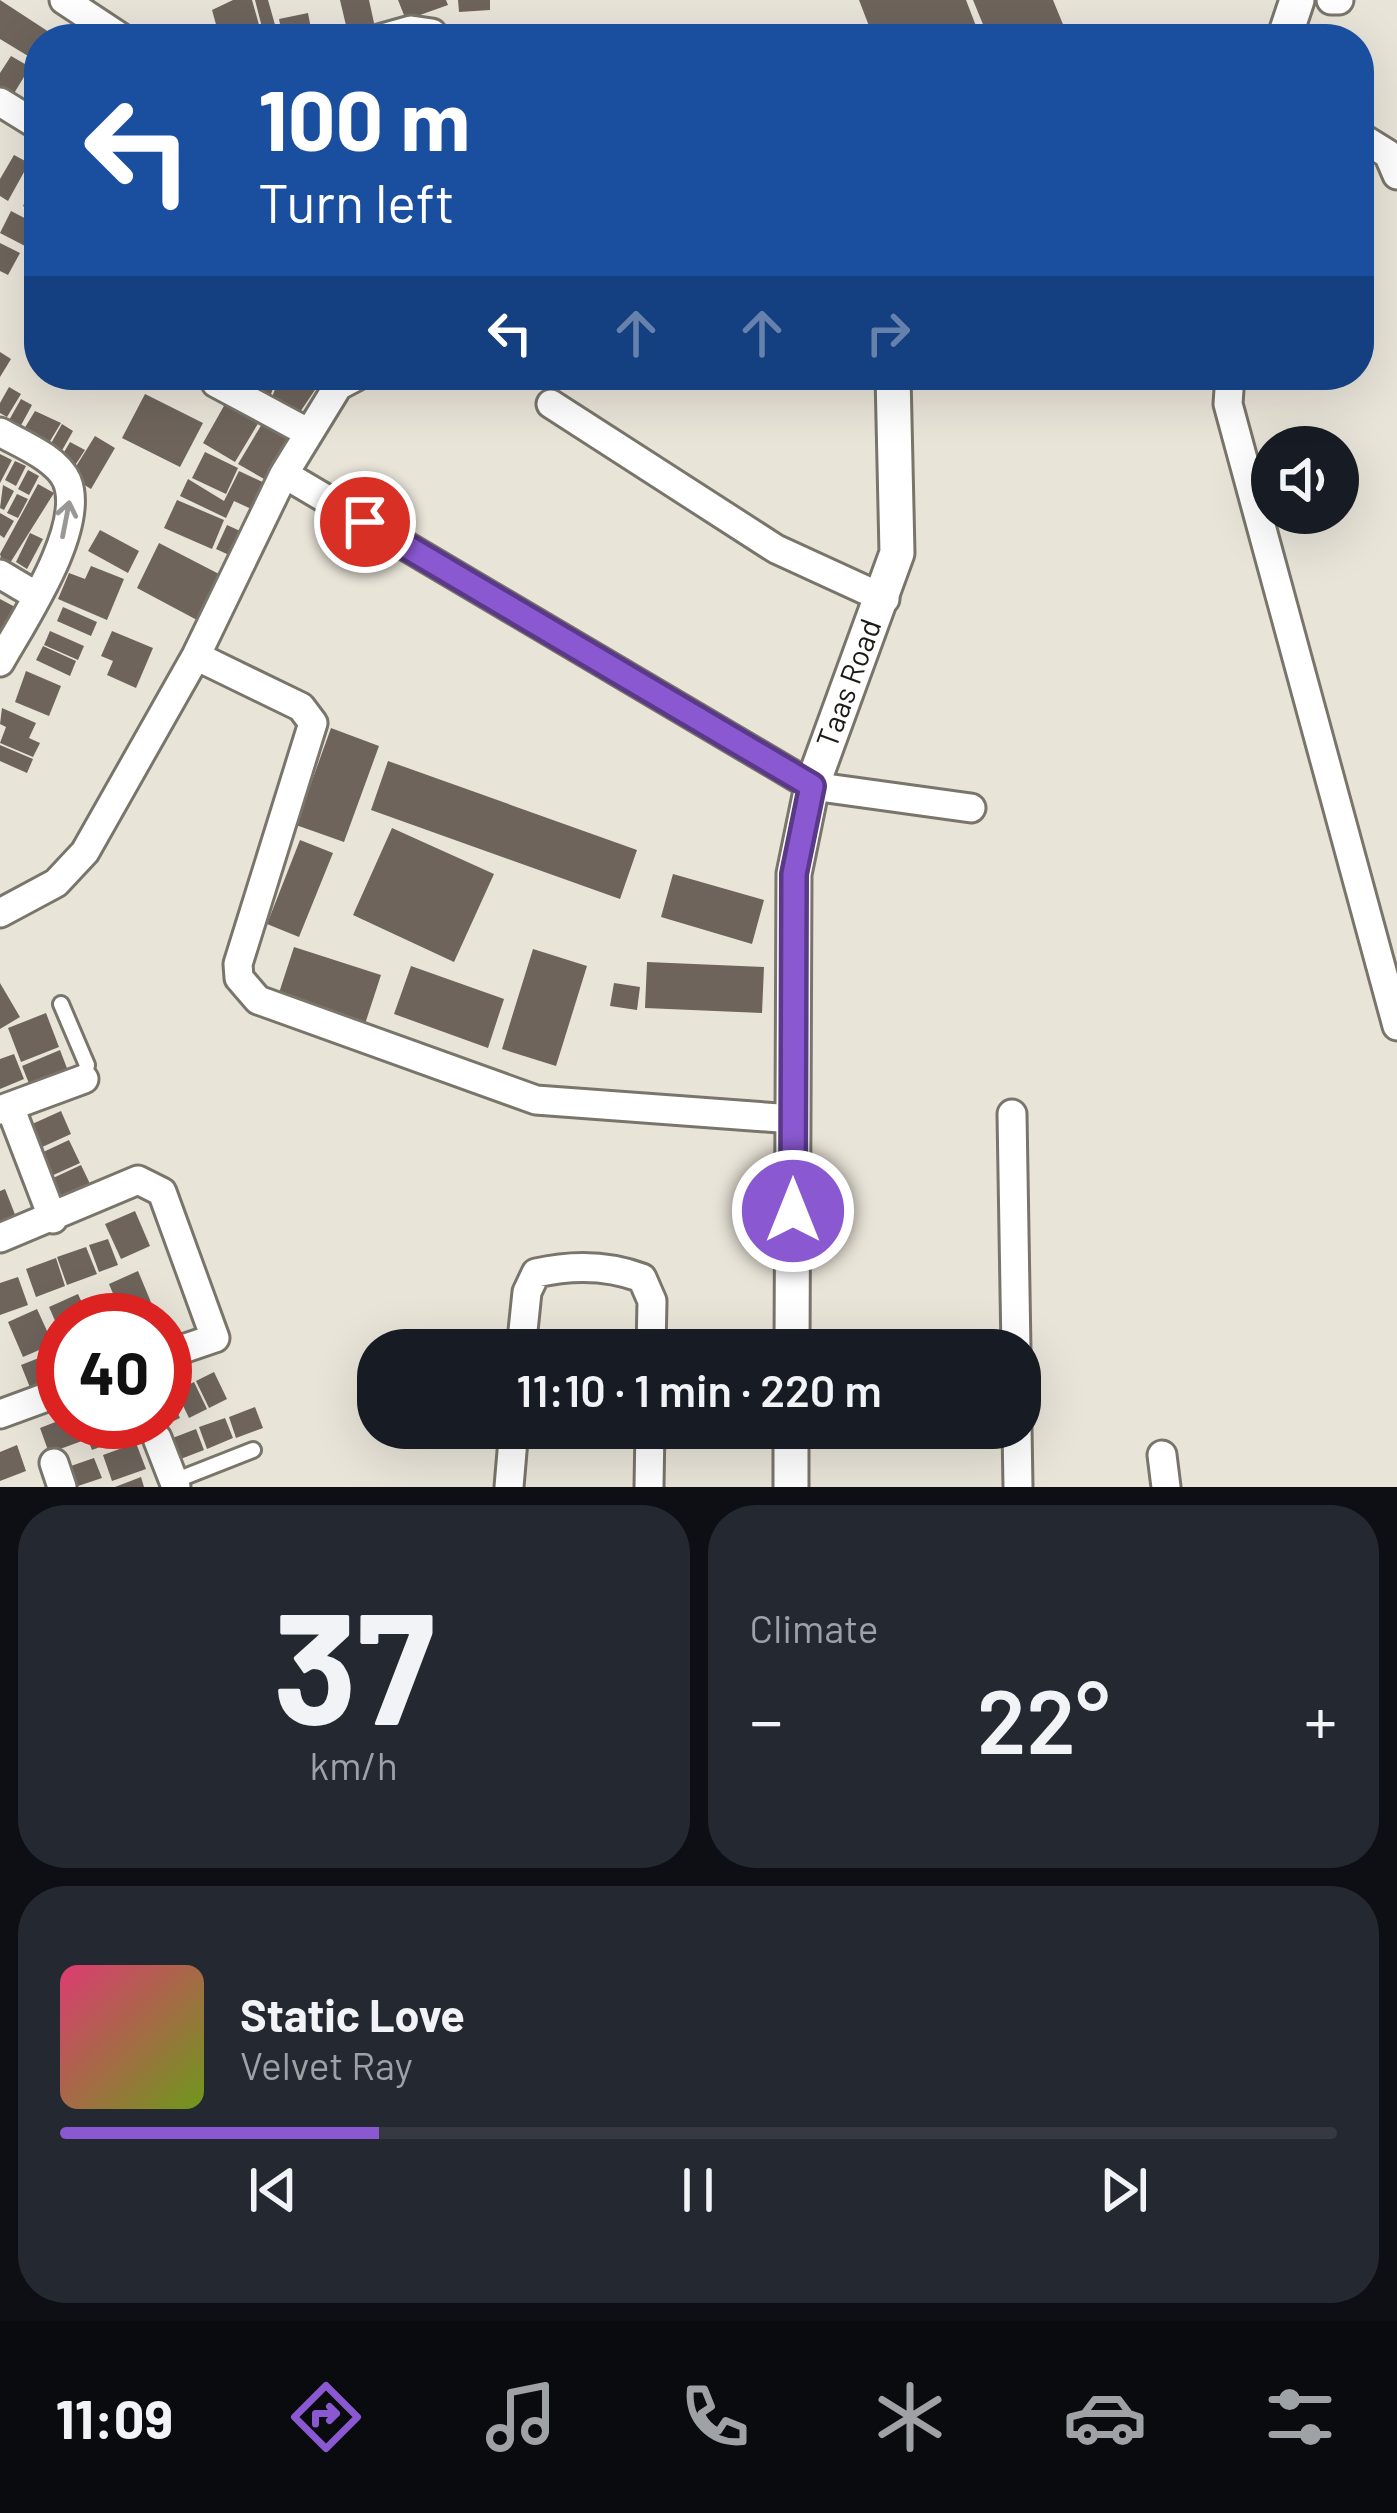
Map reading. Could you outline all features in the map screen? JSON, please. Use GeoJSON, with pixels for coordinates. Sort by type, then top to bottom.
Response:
{"type":"FeatureCollection","features":[{"type":"Feature","properties":{"kind":"street"},"geometry":{"type":"LineString","coordinates":[[64,0],[100,24]]}},
{"type":"Feature","properties":{"kind":"street"},"geometry":{"type":"LineString","coordinates":[[1374,145],[1388,154],[1397,175]]}},
{"type":"Feature","properties":{"kind":"street"},"geometry":{"type":"LineString","coordinates":[[230,390],[309,434]]}},
{"type":"Feature","properties":{"kind":"street"},"geometry":{"type":"LineString","coordinates":[[0,913],[56,883],[85,852],[196,656],[284,474],[336,390]]}},
{"type":"Feature","properties":{"kind":"street","name":"Taas Road"},"geometry":{"type":"LineString","coordinates":[[792,1329],[794,874],[812,786],[898,554],[893,390]]}},
{"type":"Feature","properties":{"kind":"street"},"geometry":{"type":"LineString","coordinates":[[1229,390],[1228,404],[1386,946],[1397,1026]]}},
{"type":"Feature","properties":{"kind":"street"},"geometry":{"type":"LineString","coordinates":[[551,404],[776,549],[885,599]]}},
{"type":"Feature","properties":{"kind":"street"},"geometry":{"type":"LineString","coordinates":[[0,432],[52,463],[66,479],[71,502],[64,536],[0,662]]}},
{"type":"Feature","properties":{"kind":"street"},"geometry":{"type":"LineString","coordinates":[[284,474],[812,786],[971,808]]}},
{"type":"Feature","properties":{"kind":"street"},"geometry":{"type":"LineString","coordinates":[[0,574],[37,596]]}},
{"type":"Feature","properties":{"kind":"street"},"geometry":{"type":"LineString","coordinates":[[196,656],[301,707],[313,723],[241,947],[239,978],[258,1000],[536,1100],[793,1119]]}},
{"type":"Feature","properties":{"kind":"street"},"geometry":{"type":"LineString","coordinates":[[53,1219],[5,1108],[84,1079]]}},
{"type":"Feature","properties":{"kind":"street"},"geometry":{"type":"LineString","coordinates":[[1012,1114],[1016,1329]]}},
{"type":"Feature","properties":{"kind":"street"},"geometry":{"type":"LineString","coordinates":[[0,1238],[138,1180],[162,1192],[215,1338],[192,1346]]}},
{"type":"Feature","properties":{"kind":"street"},"geometry":{"type":"LineString","coordinates":[[523,1329],[527,1292],[536,1274],[560,1268],[618,1269],[642,1279],[652,1301],[651,1329]]}},
{"type":"Feature","properties":{"kind":"street"},"geometry":{"type":"LineString","coordinates":[[0,1414],[36,1401]]}},
{"type":"Feature","properties":{"kind":"street"},"geometry":{"type":"LineString","coordinates":[[161,1449],[175,1484]]}},
{"type":"Feature","properties":{"kind":"street"},"geometry":{"type":"LineString","coordinates":[[509,1487],[512,1449]]}},
{"type":"Feature","properties":{"kind":"street"},"geometry":{"type":"LineString","coordinates":[[649,1487],[650,1449]]}},
{"type":"Feature","properties":{"kind":"street"},"geometry":{"type":"LineString","coordinates":[[791,1449],[791,1487]]}},
{"type":"Feature","properties":{"kind":"street"},"geometry":{"type":"LineString","coordinates":[[1017,1449],[1018,1487]]}},
{"type":"Feature","properties":{"kind":"street"},"geometry":{"type":"LineString","coordinates":[[1162,1455],[1166,1487]]}},
{"type":"Feature","properties":{"kind":"lane"},"geometry":{"type":"LineString","coordinates":[[61,1004],[87,1065],[84,1079]]}},
{"type":"Feature","properties":{"kind":"lane"},"geometry":{"type":"LineString","coordinates":[[175,1484],[253,1450]]}},
{"type":"Feature","properties":{"kind":"building"},"geometry":{"type":"Polygon","coordinates":[[[0,0],[37,24],[24,24],[24,54],[0,39],[0,0]]]}},
{"type":"Feature","properties":{"kind":"building"},"geometry":{"type":"Polygon","coordinates":[[[233,0],[252,0],[259,24],[216,24],[212,10],[233,0]]]}},
{"type":"Feature","properties":{"kind":"building"},"geometry":{"type":"Polygon","coordinates":[[[255,0],[268,0],[275,24],[261,24],[255,0]]]}},
{"type":"Feature","properties":{"kind":"building"},"geometry":{"type":"Polygon","coordinates":[[[340,0],[369,0],[374,24],[346,24],[340,0]]]}},
{"type":"Feature","properties":{"kind":"building"},"geometry":{"type":"Polygon","coordinates":[[[398,0],[446,0],[448,5],[406,20],[398,0]]]}},
{"type":"Feature","properties":{"kind":"building"},"geometry":{"type":"Polygon","coordinates":[[[458,0],[490,0],[490,10],[459,12],[458,0]]]}},
{"type":"Feature","properties":{"kind":"building"},"geometry":{"type":"Polygon","coordinates":[[[859,0],[966,0],[975,24],[868,24],[859,0]]]}},
{"type":"Feature","properties":{"kind":"building"},"geometry":{"type":"Polygon","coordinates":[[[973,0],[1053,0],[1063,24],[983,24],[973,0]]]}},
{"type":"Feature","properties":{"kind":"building"},"geometry":{"type":"Polygon","coordinates":[[[308,13],[310,24],[280,24],[279,19],[308,13]]]}},
{"type":"Feature","properties":{"kind":"building"},"geometry":{"type":"Polygon","coordinates":[[[11,56],[24,64],[24,77],[13,95],[0,87],[0,73],[11,56]]]}},
{"type":"Feature","properties":{"kind":"building"},"geometry":{"type":"Polygon","coordinates":[[[14,155],[24,160],[24,172],[8,201],[0,196],[0,179],[14,155]]]}},
{"type":"Feature","properties":{"kind":"building"},"geometry":{"type":"Polygon","coordinates":[[[11,211],[24,218],[24,245],[0,233],[11,211]]]}},
{"type":"Feature","properties":{"kind":"building"},"geometry":{"type":"Polygon","coordinates":[[[0,243],[20,253],[8,275],[0,271],[0,243]]]}},
{"type":"Feature","properties":{"kind":"building"},"geometry":{"type":"Polygon","coordinates":[[[0,352],[11,359],[0,377],[0,352]]]}},
{"type":"Feature","properties":{"kind":"building"},"geometry":{"type":"Polygon","coordinates":[[[9,387],[21,394],[7,417],[0,413],[0,403],[9,387]]]}},
{"type":"Feature","properties":{"kind":"building"},"geometry":{"type":"Polygon","coordinates":[[[238,390],[272,390],[267,405],[238,390]]]}},
{"type":"Feature","properties":{"kind":"building"},"geometry":{"type":"Polygon","coordinates":[[[275,390],[315,390],[296,418],[269,406],[275,390]]]}},
{"type":"Feature","properties":{"kind":"building"},"geometry":{"type":"Polygon","coordinates":[[[145,394],[203,423],[180,467],[122,438],[145,394]]]}},
{"type":"Feature","properties":{"kind":"building"},"geometry":{"type":"Polygon","coordinates":[[[229,397],[262,417],[235,462],[203,443],[229,397]]]}},
{"type":"Feature","properties":{"kind":"building"},"geometry":{"type":"Polygon","coordinates":[[[21,399],[32,405],[19,429],[8,422],[21,399]]]}},
{"type":"Feature","properties":{"kind":"building"},"geometry":{"type":"Polygon","coordinates":[[[35,411],[61,423],[47,446],[21,434],[35,411]]]}},
{"type":"Feature","properties":{"kind":"building"},"geometry":{"type":"Polygon","coordinates":[[[265,419],[298,438],[271,483],[238,464],[265,419]]]}},
{"type":"Feature","properties":{"kind":"building"},"geometry":{"type":"Polygon","coordinates":[[[62,424],[73,431],[60,454],[49,447],[62,424]]]}},
{"type":"Feature","properties":{"kind":"building"},"geometry":{"type":"Polygon","coordinates":[[[95,436],[115,448],[91,489],[70,476],[95,436]]]}},
{"type":"Feature","properties":{"kind":"building"},"geometry":{"type":"Polygon","coordinates":[[[70,442],[85,450],[74,467],[60,459],[70,442]]]}},
{"type":"Feature","properties":{"kind":"building"},"geometry":{"type":"Polygon","coordinates":[[[205,452],[238,468],[226,494],[192,478],[205,452]]]}},
{"type":"Feature","properties":{"kind":"building"},"geometry":{"type":"Polygon","coordinates":[[[0,454],[12,460],[0,483],[0,454]]]}},
{"type":"Feature","properties":{"kind":"building"},"geometry":{"type":"Polygon","coordinates":[[[15,461],[26,466],[16,486],[5,480],[15,461]]]}},
{"type":"Feature","properties":{"kind":"building"},"geometry":{"type":"Polygon","coordinates":[[[28,470],[39,476],[29,495],[18,489],[28,470]]]}},
{"type":"Feature","properties":{"kind":"building"},"geometry":{"type":"Polygon","coordinates":[[[239,471],[273,487],[260,513],[234,501],[226,518],[180,496],[188,479],[224,501],[239,471]]]}},
{"type":"Feature","properties":{"kind":"building"},"geometry":{"type":"Polygon","coordinates":[[[38,484],[54,493],[5,571],[0,554],[38,484]]]}},
{"type":"Feature","properties":{"kind":"building"},"geometry":{"type":"Polygon","coordinates":[[[3,485],[14,491],[4,510],[0,508],[3,485]]]}},
{"type":"Feature","properties":{"kind":"building"},"geometry":{"type":"Polygon","coordinates":[[[17,494],[28,499],[18,518],[7,513],[17,494]]]}},
{"type":"Feature","properties":{"kind":"building"},"geometry":{"type":"Polygon","coordinates":[[[177,500],[224,520],[212,549],[164,528],[177,500]]]}},
{"type":"Feature","properties":{"kind":"building"},"geometry":{"type":"Polygon","coordinates":[[[0,513],[14,521],[4,538],[0,535],[0,513]]]}},
{"type":"Feature","properties":{"kind":"building"},"geometry":{"type":"Polygon","coordinates":[[[227,525],[251,536],[240,560],[216,549],[227,525]]]}},
{"type":"Feature","properties":{"kind":"building"},"geometry":{"type":"Polygon","coordinates":[[[100,530],[139,551],[128,573],[88,551],[100,530]]]}},
{"type":"Feature","properties":{"kind":"building"},"geometry":{"type":"Polygon","coordinates":[[[30,533],[43,539],[27,569],[16,562],[30,533]]]}},
{"type":"Feature","properties":{"kind":"building"},"geometry":{"type":"Polygon","coordinates":[[[159,543],[219,574],[197,620],[137,588],[159,543]]]}},
{"type":"Feature","properties":{"kind":"building"},"geometry":{"type":"Polygon","coordinates":[[[91,566],[124,579],[107,620],[58,599],[69,573],[85,579],[91,566]]]}},
{"type":"Feature","properties":{"kind":"building"},"geometry":{"type":"Polygon","coordinates":[[[0,599],[17,608],[0,640],[0,599]]]}},
{"type":"Feature","properties":{"kind":"building"},"geometry":{"type":"Polygon","coordinates":[[[63,607],[97,622],[91,636],[57,621],[63,607]]]}},
{"type":"Feature","properties":{"kind":"building"},"geometry":{"type":"Polygon","coordinates":[[[50,631],[84,646],[78,660],[44,645],[50,631]]]}},
{"type":"Feature","properties":{"kind":"building"},"geometry":{"type":"Polygon","coordinates":[[[112,631],[153,648],[136,688],[107,675],[113,661],[101,656],[112,631]]]}},
{"type":"Feature","properties":{"kind":"building"},"geometry":{"type":"Polygon","coordinates":[[[43,646],[76,661],[70,676],[36,660],[43,646]]]}},
{"type":"Feature","properties":{"kind":"building"},"geometry":{"type":"Polygon","coordinates":[[[26,671],[61,686],[49,716],[15,702],[26,671]]]}},
{"type":"Feature","properties":{"kind":"building"},"geometry":{"type":"Polygon","coordinates":[[[2,708],[36,723],[29,738],[40,743],[33,757],[0,743],[6,727],[0,724],[2,708]]]}},
{"type":"Feature","properties":{"kind":"building"},"geometry":{"type":"Polygon","coordinates":[[[331,728],[379,746],[344,842],[296,825],[331,728]]]}},
{"type":"Feature","properties":{"kind":"building"},"geometry":{"type":"Polygon","coordinates":[[[0,745],[33,759],[27,773],[0,761],[0,745]]]}},
{"type":"Feature","properties":{"kind":"building"},"geometry":{"type":"Polygon","coordinates":[[[388,761],[637,850],[620,899],[371,810],[388,761]]]}},
{"type":"Feature","properties":{"kind":"building"},"geometry":{"type":"Polygon","coordinates":[[[392,828],[494,874],[454,962],[353,915],[392,828]]]}},
{"type":"Feature","properties":{"kind":"building"},"geometry":{"type":"Polygon","coordinates":[[[300,840],[333,853],[299,937],[267,924],[300,840]]]}},
{"type":"Feature","properties":{"kind":"building"},"geometry":{"type":"Polygon","coordinates":[[[673,874],[764,900],[752,944],[661,917],[673,874]]]}},
{"type":"Feature","properties":{"kind":"building"},"geometry":{"type":"Polygon","coordinates":[[[294,947],[381,975],[365,1024],[278,996],[294,947]]]}},
{"type":"Feature","properties":{"kind":"building"},"geometry":{"type":"Polygon","coordinates":[[[533,949],[587,966],[556,1066],[502,1049],[533,949]]]}},
{"type":"Feature","properties":{"kind":"building"},"geometry":{"type":"Polygon","coordinates":[[[647,962],[764,967],[762,1013],[645,1008],[647,962]]]}},
{"type":"Feature","properties":{"kind":"building"},"geometry":{"type":"Polygon","coordinates":[[[411,966],[504,999],[488,1048],[394,1014],[411,966]]]}},
{"type":"Feature","properties":{"kind":"building"},"geometry":{"type":"Polygon","coordinates":[[[0,983],[20,1017],[0,1029],[0,983]]]}},
{"type":"Feature","properties":{"kind":"building"},"geometry":{"type":"Polygon","coordinates":[[[614,983],[640,987],[637,1010],[610,1006],[614,983]]]}},
{"type":"Feature","properties":{"kind":"building"},"geometry":{"type":"Polygon","coordinates":[[[46,1013],[59,1047],[21,1062],[8,1028],[46,1013]]]}},
{"type":"Feature","properties":{"kind":"building"},"geometry":{"type":"Polygon","coordinates":[[[60,1050],[70,1076],[32,1091],[22,1066],[60,1050]]]}},
{"type":"Feature","properties":{"kind":"building"},"geometry":{"type":"Polygon","coordinates":[[[14,1054],[24,1079],[0,1089],[0,1059],[14,1054]]]}},
{"type":"Feature","properties":{"kind":"building"},"geometry":{"type":"Polygon","coordinates":[[[61,1111],[71,1134],[40,1148],[30,1125],[61,1111]]]}},
{"type":"Feature","properties":{"kind":"building"},"geometry":{"type":"Polygon","coordinates":[[[69,1140],[80,1163],[49,1177],[39,1154],[69,1140]]]}},
{"type":"Feature","properties":{"kind":"building"},"geometry":{"type":"Polygon","coordinates":[[[81,1165],[92,1188],[61,1202],[51,1179],[81,1165]]]}},
{"type":"Feature","properties":{"kind":"building"},"geometry":{"type":"Polygon","coordinates":[[[5,1189],[16,1217],[0,1224],[0,1191],[5,1189]]]}},
{"type":"Feature","properties":{"kind":"building"},"geometry":{"type":"Polygon","coordinates":[[[135,1211],[150,1246],[121,1259],[105,1224],[135,1211]]]}},
{"type":"Feature","properties":{"kind":"building"},"geometry":{"type":"Polygon","coordinates":[[[108,1239],[118,1265],[99,1272],[89,1245],[108,1239]]]}},
{"type":"Feature","properties":{"kind":"building"},"geometry":{"type":"Polygon","coordinates":[[[86,1247],[97,1274],[67,1285],[57,1257],[86,1247]]]}},
{"type":"Feature","properties":{"kind":"building"},"geometry":{"type":"Polygon","coordinates":[[[56,1258],[65,1286],[36,1293],[36,1297],[26,1269],[56,1258]]]}},
{"type":"Feature","properties":{"kind":"building"},"geometry":{"type":"Polygon","coordinates":[[[138,1271],[147,1293],[113,1293],[109,1284],[138,1271]]]}},
{"type":"Feature","properties":{"kind":"building"},"geometry":{"type":"Polygon","coordinates":[[[18,1277],[28,1305],[0,1315],[0,1283],[18,1277]]]}},
{"type":"Feature","properties":{"kind":"building"},"geometry":{"type":"Polygon","coordinates":[[[36,1309],[36,1351],[23,1357],[8,1322],[36,1309]]]}},
{"type":"Feature","properties":{"kind":"building"},"geometry":{"type":"Polygon","coordinates":[[[36,1359],[36,1388],[31,1390],[21,1365],[36,1359]]]}},
{"type":"Feature","properties":{"kind":"building"},"geometry":{"type":"Polygon","coordinates":[[[214,1372],[227,1399],[209,1408],[196,1381],[214,1372]]]}},
{"type":"Feature","properties":{"kind":"building"},"geometry":{"type":"Polygon","coordinates":[[[192,1383],[207,1409],[192,1416],[192,1383]]]}},
{"type":"Feature","properties":{"kind":"building"},"geometry":{"type":"Polygon","coordinates":[[[255,1407],[263,1428],[236,1438],[229,1417],[255,1407]]]}},
{"type":"Feature","properties":{"kind":"building"},"geometry":{"type":"Polygon","coordinates":[[[225,1418],[233,1438],[207,1449],[199,1427],[225,1418]]]}},
{"type":"Feature","properties":{"kind":"building"},"geometry":{"type":"Polygon","coordinates":[[[196,1429],[204,1450],[178,1460],[174,1449],[192,1449],[192,1431],[196,1429]]]}},
{"type":"Feature","properties":{"kind":"building"},"geometry":{"type":"Polygon","coordinates":[[[17,1445],[26,1471],[0,1481],[0,1452],[17,1445]]]}},
{"type":"Feature","properties":{"kind":"building"},"geometry":{"type":"Polygon","coordinates":[[[138,1449],[146,1469],[112,1481],[103,1455],[138,1449]]]}},
{"type":"Feature","properties":{"kind":"building"},"geometry":{"type":"Polygon","coordinates":[[[94,1458],[102,1478],[75,1487],[68,1467],[94,1458]]]}},
{"type":"Feature","properties":{"kind":"building"},"geometry":{"type":"Polygon","coordinates":[[[141,1477],[144,1487],[115,1487],[141,1477]]]}},
{"type":"Feature","properties":{"kind":"route"},"geometry":{"type":"LineString","coordinates":[[365,522],[812,786],[794,874],[793,1211]]}}]}
